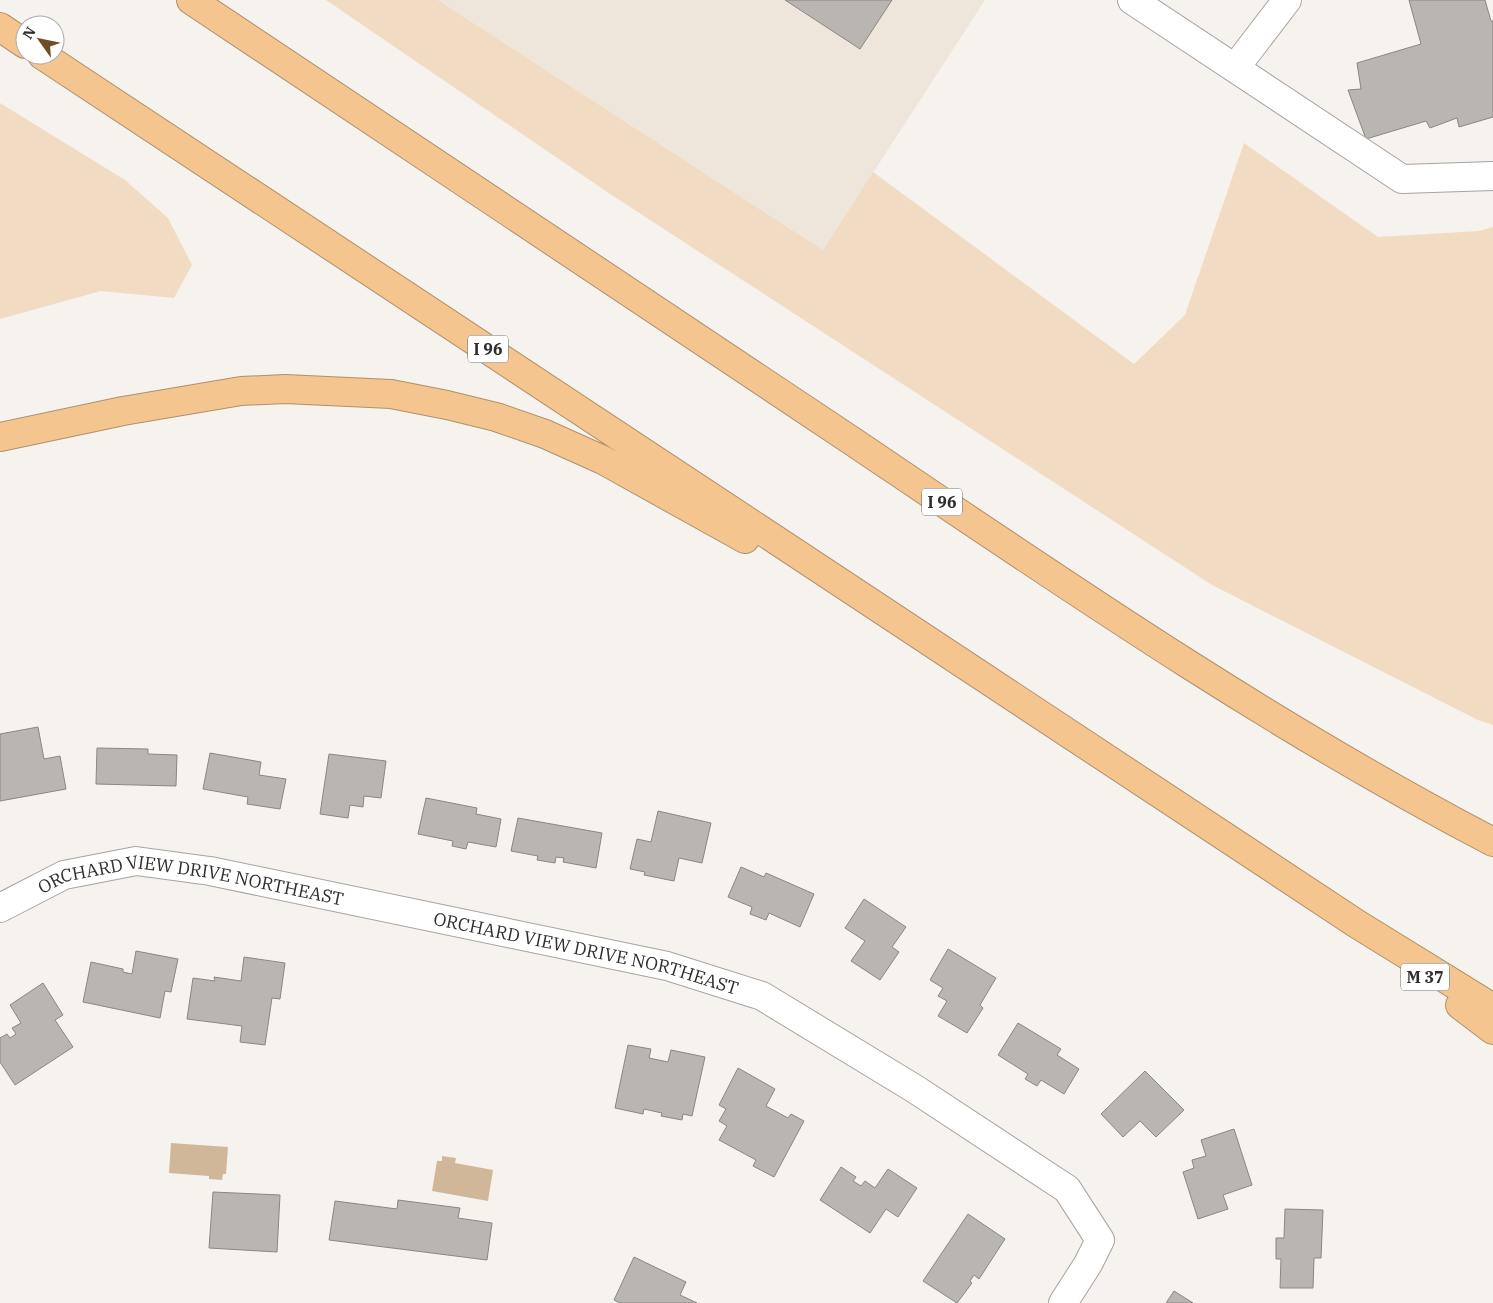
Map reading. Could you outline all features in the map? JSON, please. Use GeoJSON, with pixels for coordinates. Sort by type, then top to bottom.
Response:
{"type":"FeatureCollection","features":[{"type":"Feature","properties":{"kind":"highway","name":"I 96"},"geometry":{"type":"LineString","coordinates":[[191,0],[405,140],[1181,661],[1360,770],[1493,842]]}},
{"type":"Feature","properties":{"kind":"highway"},"geometry":{"type":"LineString","coordinates":[[0,27],[15,37]]}},
{"type":"Feature","properties":{"kind":"highway","name":"I 96"},"geometry":{"type":"LineString","coordinates":[[57,65],[1356,924],[1493,1008]]}},
{"type":"Feature","properties":{"kind":"highway"},"geometry":{"type":"LineString","coordinates":[[0,437],[122,411],[241,392],[285,389],[391,394],[447,405],[496,417],[545,434],[603,460],[933,644]]}},
{"type":"Feature","properties":{"kind":"highway","name":"M 37"},"geometry":{"type":"LineString","coordinates":[[1356,924],[1493,1030]]}},
{"type":"Feature","properties":{"kind":"street"},"geometry":{"type":"LineString","coordinates":[[1132,0],[1402,179],[1493,176]]}},
{"type":"Feature","properties":{"kind":"street"},"geometry":{"type":"LineString","coordinates":[[1235,68],[1287,0]]}},
{"type":"Feature","properties":{"kind":"street","name":"ORCHARD VIEW DRIVE NORTHEAST"},"geometry":{"type":"LineString","coordinates":[[0,908],[64,875],[136,861],[210,870],[667,966],[762,996],[915,1089],[1068,1189],[1100,1240],[1088,1264],[1063,1303]]}},
{"type":"Feature","properties":{"kind":"shaded area"},"geometry":{"type":"Polygon","coordinates":[[[326,0],[438,0],[823,250],[873,172],[1134,364],[1185,315],[1244,143],[1378,237],[1479,231],[1493,227],[1493,725],[1478,720],[1212,585],[610,194],[326,0]]]}},
{"type":"Feature","properties":{"kind":"shaded area"},"geometry":{"type":"Polygon","coordinates":[[[438,0],[985,0],[823,250],[438,0]]]}},
{"type":"Feature","properties":{"kind":"shaded area"},"geometry":{"type":"Polygon","coordinates":[[[0,103],[125,180],[168,218],[192,265],[174,298],[101,291],[0,319],[0,103]]]}},
{"type":"Feature","properties":{"kind":"shaded area"},"geometry":{"type":"Polygon","coordinates":[[[171,1143],[228,1147],[226,1174],[223,1174],[222,1180],[209,1179],[209,1176],[169,1173],[171,1143]]]}},
{"type":"Feature","properties":{"kind":"shaded area"},"geometry":{"type":"Polygon","coordinates":[[[442,1156],[456,1158],[455,1163],[493,1170],[488,1201],[432,1191],[437,1161],[442,1161],[442,1156]]]}},
{"type":"Feature","properties":{"kind":"building"},"geometry":{"type":"Polygon","coordinates":[[[785,0],[892,0],[860,49],[785,0]]]}},
{"type":"Feature","properties":{"kind":"building"},"geometry":{"type":"Polygon","coordinates":[[[1409,0],[1485,0],[1491,21],[1493,21],[1493,117],[1459,127],[1457,118],[1430,128],[1426,121],[1366,139],[1348,90],[1361,89],[1357,63],[1421,44],[1409,0]]]}},
{"type":"Feature","properties":{"kind":"building"},"geometry":{"type":"Polygon","coordinates":[[[38,727],[44,759],[60,756],[66,789],[0,801],[0,734],[38,727]]]}},
{"type":"Feature","properties":{"kind":"building"},"geometry":{"type":"Polygon","coordinates":[[[97,748],[148,749],[148,754],[177,755],[176,786],[96,784],[97,748]]]}},
{"type":"Feature","properties":{"kind":"building"},"geometry":{"type":"Polygon","coordinates":[[[210,753],[261,762],[259,775],[286,779],[280,809],[247,804],[248,797],[203,789],[210,753]]]}},
{"type":"Feature","properties":{"kind":"building"},"geometry":{"type":"Polygon","coordinates":[[[329,754],[386,761],[381,798],[364,796],[363,807],[350,805],[348,818],[320,814],[329,754]]]}},
{"type":"Feature","properties":{"kind":"building"},"geometry":{"type":"Polygon","coordinates":[[[426,798],[477,808],[476,814],[501,819],[496,847],[468,842],[466,849],[452,846],[453,841],[418,834],[426,798]]]}},
{"type":"Feature","properties":{"kind":"building"},"geometry":{"type":"Polygon","coordinates":[[[658,811],[711,823],[702,863],[679,858],[674,881],[644,875],[645,872],[630,869],[637,839],[651,842],[658,811]]]}},
{"type":"Feature","properties":{"kind":"building"},"geometry":{"type":"Polygon","coordinates":[[[518,818],[602,833],[596,868],[563,862],[564,858],[556,857],[555,863],[537,860],[538,856],[511,851],[518,818]]]}},
{"type":"Feature","properties":{"kind":"building"},"geometry":{"type":"Polygon","coordinates":[[[741,867],[764,877],[766,873],[814,894],[800,927],[769,913],[766,920],[750,914],[752,907],[728,897],[741,867]]]}},
{"type":"Feature","properties":{"kind":"building"},"geometry":{"type":"Polygon","coordinates":[[[864,899],[906,927],[892,947],[899,952],[880,980],[851,961],[865,941],[845,928],[864,899]]]}},
{"type":"Feature","properties":{"kind":"building"},"geometry":{"type":"Polygon","coordinates":[[[948,949],[996,978],[980,1005],[983,1008],[967,1033],[938,1016],[947,1001],[938,996],[943,988],[930,980],[948,949]]]}},
{"type":"Feature","properties":{"kind":"building"},"geometry":{"type":"Polygon","coordinates":[[[136,951],[178,959],[171,992],[165,991],[160,1018],[83,1002],[91,962],[123,969],[123,972],[132,974],[136,951]]]}},
{"type":"Feature","properties":{"kind":"building"},"geometry":{"type":"Polygon","coordinates":[[[244,957],[285,963],[280,999],[272,998],[265,1045],[240,1042],[242,1026],[187,1019],[193,978],[215,981],[214,977],[241,981],[244,957]]]}},
{"type":"Feature","properties":{"kind":"building"},"geometry":{"type":"Polygon","coordinates":[[[43,983],[63,1015],[55,1020],[73,1047],[15,1085],[0,1062],[0,1038],[7,1034],[10,1038],[16,1034],[12,1028],[21,1023],[10,1005],[43,983]]]}},
{"type":"Feature","properties":{"kind":"building"},"geometry":{"type":"Polygon","coordinates":[[[1018,1023],[1061,1049],[1057,1055],[1079,1069],[1064,1094],[1041,1080],[1037,1086],[1025,1079],[1028,1074],[998,1055],[1018,1023]]]}},
{"type":"Feature","properties":{"kind":"building"},"geometry":{"type":"Polygon","coordinates":[[[628,1045],[651,1049],[649,1058],[668,1062],[671,1050],[705,1057],[692,1116],[683,1114],[682,1120],[661,1116],[662,1113],[644,1109],[643,1114],[615,1108],[628,1045]]]}},
{"type":"Feature","properties":{"kind":"building"},"geometry":{"type":"Polygon","coordinates":[[[738,1068],[775,1089],[766,1106],[788,1118],[791,1114],[804,1121],[774,1177],[753,1166],[756,1160],[719,1140],[727,1126],[719,1121],[726,1109],[719,1105],[738,1068]]]}},
{"type":"Feature","properties":{"kind":"building"},"geometry":{"type":"Polygon","coordinates":[[[1145,1071],[1184,1110],[1156,1137],[1140,1121],[1123,1137],[1101,1114],[1145,1071]]]}},
{"type":"Feature","properties":{"kind":"building"},"geometry":{"type":"Polygon","coordinates":[[[1234,1129],[1252,1185],[1223,1195],[1228,1209],[1198,1219],[1183,1172],[1194,1168],[1192,1160],[1206,1156],[1201,1140],[1234,1129]]]}},
{"type":"Feature","properties":{"kind":"building"},"geometry":{"type":"Polygon","coordinates":[[[841,1167],[856,1177],[853,1181],[861,1186],[865,1181],[875,1188],[888,1169],[917,1188],[898,1217],[886,1209],[870,1233],[820,1200],[841,1167]]]}},
{"type":"Feature","properties":{"kind":"building"},"geometry":{"type":"Polygon","coordinates":[[[213,1192],[280,1195],[277,1252],[209,1248],[213,1192]]]}},
{"type":"Feature","properties":{"kind":"building"},"geometry":{"type":"Polygon","coordinates":[[[398,1200],[460,1208],[458,1218],[492,1223],[487,1260],[329,1240],[335,1201],[397,1209],[398,1200]]]}},
{"type":"Feature","properties":{"kind":"building"},"geometry":{"type":"Polygon","coordinates":[[[1285,1209],[1323,1210],[1321,1258],[1314,1258],[1313,1288],[1280,1288],[1281,1259],[1276,1259],[1276,1238],[1284,1238],[1285,1209]]]}},
{"type":"Feature","properties":{"kind":"building"},"geometry":{"type":"Polygon","coordinates":[[[968,1214],[1005,1239],[979,1279],[974,1275],[970,1281],[972,1283],[957,1303],[923,1281],[968,1214]]]}},
{"type":"Feature","properties":{"kind":"building"},"geometry":{"type":"Polygon","coordinates":[[[634,1257],[686,1282],[680,1295],[697,1303],[620,1303],[614,1300],[634,1257]]]}},
{"type":"Feature","properties":{"kind":"building"},"geometry":{"type":"Polygon","coordinates":[[[1174,1291],[1193,1303],[1166,1303],[1174,1291]]]}}]}
